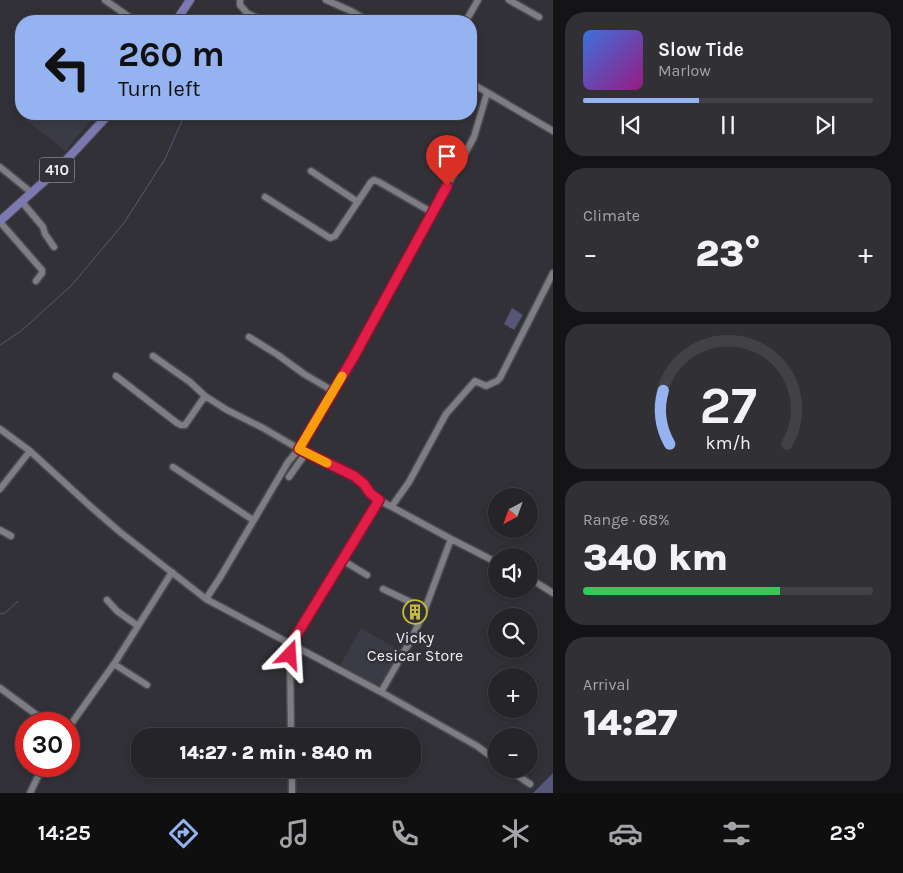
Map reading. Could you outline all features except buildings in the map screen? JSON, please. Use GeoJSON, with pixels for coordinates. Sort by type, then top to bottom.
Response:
{"type":"FeatureCollection","features":[{"type":"Feature","properties":{"kind":"main road"},"geometry":{"type":"LineString","coordinates":[[180,15],[189,1]]}},
{"type":"Feature","properties":{"kind":"main road","name":"410"},"geometry":{"type":"LineString","coordinates":[[0,222],[63,163],[103,120]]}},
{"type":"Feature","properties":{"kind":"street"},"geometry":{"type":"LineString","coordinates":[[105,0],[126,15]]}},
{"type":"Feature","properties":{"kind":"street"},"geometry":{"type":"LineString","coordinates":[[240,0],[240,5],[246,13],[250,15]]}},
{"type":"Feature","properties":{"kind":"street"},"geometry":{"type":"LineString","coordinates":[[326,0],[355,14]]}},
{"type":"Feature","properties":{"kind":"street"},"geometry":{"type":"LineString","coordinates":[[469,15],[478,0]]}},
{"type":"Feature","properties":{"kind":"street"},"geometry":{"type":"LineString","coordinates":[[513,1],[539,17]]}},
{"type":"Feature","properties":{"kind":"street"},"geometry":{"type":"LineString","coordinates":[[477,87],[553,131]]}},
{"type":"Feature","properties":{"kind":"street"},"geometry":{"type":"LineString","coordinates":[[206,599],[353,358],[474,138],[487,93]]}},
{"type":"Feature","properties":{"kind":"street"},"geometry":{"type":"LineString","coordinates":[[0,166],[32,193]]}},
{"type":"Feature","properties":{"kind":"street"},"geometry":{"type":"LineString","coordinates":[[311,170],[358,202]]}},
{"type":"Feature","properties":{"kind":"street"},"geometry":{"type":"LineString","coordinates":[[266,197],[330,238],[335,236],[374,180],[433,213]]}},
{"type":"Feature","properties":{"kind":"street"},"geometry":{"type":"LineString","coordinates":[[22,202],[43,227],[45,234],[54,247]]}},
{"type":"Feature","properties":{"kind":"street"},"geometry":{"type":"LineString","coordinates":[[0,222],[42,270],[36,281]]}},
{"type":"Feature","properties":{"kind":"street"},"geometry":{"type":"LineString","coordinates":[[392,506],[409,482],[446,414],[475,381],[486,386],[500,378],[553,273]]}},
{"type":"Feature","properties":{"kind":"street"},"geometry":{"type":"LineString","coordinates":[[249,337],[333,391]]}},
{"type":"Feature","properties":{"kind":"street"},"geometry":{"type":"LineString","coordinates":[[152,356],[227,410],[306,453],[354,476],[379,500],[488,558]]}},
{"type":"Feature","properties":{"kind":"street"},"geometry":{"type":"LineString","coordinates":[[116,376],[181,425],[185,425],[189,421],[205,396]]}},
{"type":"Feature","properties":{"kind":"street"},"geometry":{"type":"LineString","coordinates":[[0,429],[30,451],[102,517],[206,599],[381,692],[488,754]]}},
{"type":"Feature","properties":{"kind":"street"},"geometry":{"type":"LineString","coordinates":[[0,489],[30,451]]}},
{"type":"Feature","properties":{"kind":"street"},"geometry":{"type":"LineString","coordinates":[[289,477],[306,453]]}},
{"type":"Feature","properties":{"kind":"street"},"geometry":{"type":"LineString","coordinates":[[173,467],[253,520]]}},
{"type":"Feature","properties":{"kind":"street"},"geometry":{"type":"LineString","coordinates":[[291,728],[291,644],[379,500]]}},
{"type":"Feature","properties":{"kind":"street"},"geometry":{"type":"LineString","coordinates":[[0,530],[11,536]]}},
{"type":"Feature","properties":{"kind":"street"},"geometry":{"type":"LineString","coordinates":[[381,692],[412,638],[451,539]]}},
{"type":"Feature","properties":{"kind":"street"},"geometry":{"type":"LineString","coordinates":[[342,560],[367,575]]}},
{"type":"Feature","properties":{"kind":"street"},"geometry":{"type":"LineString","coordinates":[[80,712],[114,664],[172,572]]}},
{"type":"Feature","properties":{"kind":"street"},"geometry":{"type":"LineString","coordinates":[[538,584],[553,593]]}},
{"type":"Feature","properties":{"kind":"street"},"geometry":{"type":"LineString","coordinates":[[383,589],[425,609]]}},
{"type":"Feature","properties":{"kind":"street"},"geometry":{"type":"LineString","coordinates":[[107,600],[117,611],[138,626]]}},
{"type":"Feature","properties":{"kind":"street"},"geometry":{"type":"LineString","coordinates":[[114,664],[147,686]]}},
{"type":"Feature","properties":{"kind":"street"},"geometry":{"type":"LineString","coordinates":[[0,688],[33,712]]}},
{"type":"Feature","properties":{"kind":"street"},"geometry":{"type":"LineString","coordinates":[[30,793],[38,777]]}},
{"type":"Feature","properties":{"kind":"street"},"geometry":{"type":"LineString","coordinates":[[292,778],[292,793]]}},
{"type":"Feature","properties":{"kind":"street"},"geometry":{"type":"LineString","coordinates":[[521,778],[530,784]]}},
{"type":"Feature","properties":{"kind":"shaded area"},"geometry":{"type":"Polygon","coordinates":[[[26,120],[91,120],[65,151],[26,120]]]}},
{"type":"Feature","properties":{"kind":"shaded area"},"geometry":{"type":"Polygon","coordinates":[[[512,308],[523,315],[514,330],[504,324],[512,308]]]}},
{"type":"Feature","properties":{"kind":"shaded area"},"geometry":{"type":"Polygon","coordinates":[[[361,628],[402,652],[382,690],[339,667],[361,628]]]}},
{"type":"Feature","properties":{"kind":"shaded area"},"geometry":{"type":"Polygon","coordinates":[[[553,773],[553,793],[533,793],[553,773]]]}},
{"type":"Feature","properties":{"kind":"waterway"},"geometry":{"type":"LineString","coordinates":[[0,345],[21,331],[71,286],[124,223],[165,159],[182,120]]}},
{"type":"Feature","properties":{"kind":"waterway"},"geometry":{"type":"LineString","coordinates":[[0,614],[5,613],[18,601]]}},
{"type":"Feature","properties":{"kind":"slow traffic"},"geometry":{"type":"LineString","coordinates":[[327,463],[299,449],[342,376]]}},
{"type":"Feature","properties":{"kind":"place","name":"Vicky Cesicar Store"},"geometry":{"type":"Point","coordinates":[415,612]}},
{"type":"Feature","properties":{"kind":"route"},"geometry":{"type":"LineString","coordinates":[[290,655],[291,644],[379,500],[354,476],[299,449],[353,358],[447,186]]}}]}
